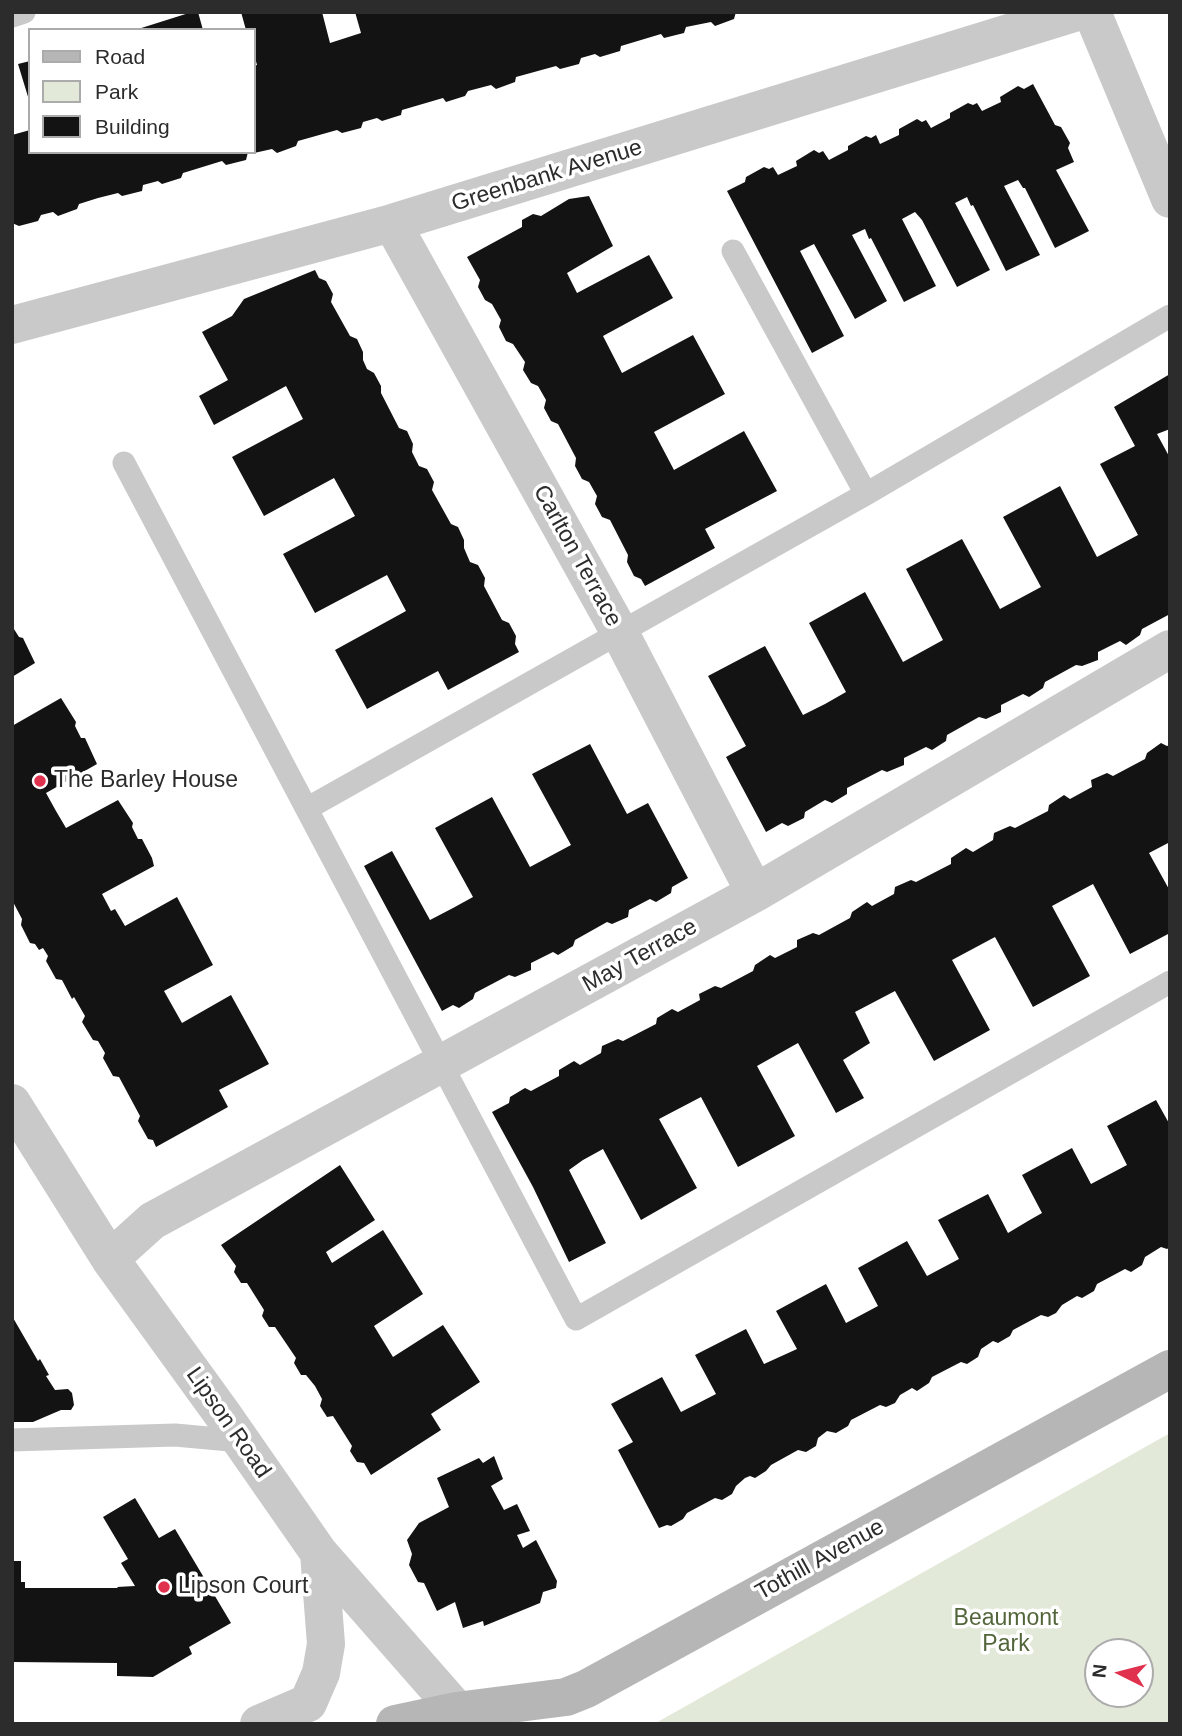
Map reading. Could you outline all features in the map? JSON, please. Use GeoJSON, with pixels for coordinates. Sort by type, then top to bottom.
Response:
{"type":"FeatureCollection","features":[{"type":"Feature","properties":{"kind":"main road","name":"Tothill Avenue"},"geometry":{"type":"LineString","coordinates":[[395,1724],[463,1718],[566,1696],[586,1689],[1170,1369]]}},
{"type":"Feature","properties":{"kind":"street","name":"Greenbank Avenue"},"geometry":{"type":"LineString","coordinates":[[12,325],[392,223],[1077,12]]}},
{"type":"Feature","properties":{"kind":"street"},"geometry":{"type":"LineString","coordinates":[[1092,12],[1170,199]]}},
{"type":"Feature","properties":{"kind":"street","name":"Carlton Terrace"},"geometry":{"type":"LineString","coordinates":[[392,223],[620,633],[755,893]]}},
{"type":"Feature","properties":{"kind":"street","name":"May Terrace"},"geometry":{"type":"LineString","coordinates":[[110,1259],[152,1221],[755,893],[1170,649]]}},
{"type":"Feature","properties":{"kind":"street","name":"Lipson Road"},"geometry":{"type":"LineString","coordinates":[[12,1103],[110,1259],[242,1441],[318,1553],[463,1718]]}},
{"type":"Feature","properties":{"kind":"street"},"geometry":{"type":"LineString","coordinates":[[259,1724],[309,1703],[321,1673],[326,1644],[318,1553]]}},
{"type":"Feature","properties":{"kind":"lane"},"geometry":{"type":"LineString","coordinates":[[12,16],[24,12]]}},
{"type":"Feature","properties":{"kind":"lane"},"geometry":{"type":"LineString","coordinates":[[733,251],[866,494]]}},
{"type":"Feature","properties":{"kind":"lane"},"geometry":{"type":"LineString","coordinates":[[308,808],[866,494],[1170,316]]}},
{"type":"Feature","properties":{"kind":"lane"},"geometry":{"type":"LineString","coordinates":[[124,463],[576,1319],[1170,982]]}},
{"type":"Feature","properties":{"kind":"lane"},"geometry":{"type":"LineString","coordinates":[[12,1440],[175,1435],[242,1441]]}},
{"type":"Feature","properties":{"kind":"green space","name":"Beaumont Park"},"geometry":{"type":"Polygon","coordinates":[[[1170,1433],[1170,1724],[654,1724],[1170,1433]]]}},
{"type":"Feature","properties":{"kind":"building"},"geometry":{"type":"Polygon","coordinates":[[[198,12],[202,28],[141,28],[198,12]]]}},
{"type":"Feature","properties":{"kind":"building"},"geometry":{"type":"Polygon","coordinates":[[[241,12],[322,12],[330,43],[361,33],[355,12],[736,12],[734,19],[715,26],[711,22],[686,27],[684,33],[664,38],[661,34],[621,46],[620,51],[600,57],[595,54],[581,58],[579,64],[560,69],[556,66],[516,77],[515,82],[496,89],[491,85],[468,91],[465,96],[446,102],[443,98],[402,110],[401,115],[382,121],[377,118],[363,122],[361,128],[342,133],[337,130],[298,141],[296,146],[277,153],[272,149],[256,153],[256,28],[245,28],[241,12]]]}},
{"type":"Feature","properties":{"kind":"building"},"geometry":{"type":"Polygon","coordinates":[[[28,62],[28,97],[18,64],[28,62]]]}},
{"type":"Feature","properties":{"kind":"building"},"geometry":{"type":"Polygon","coordinates":[[[1033,84],[1055,125],[1061,127],[1070,143],[1068,148],[1074,162],[1056,170],[1089,231],[1055,248],[1025,188],[1018,180],[1004,186],[1040,255],[1006,271],[967,197],[955,203],[990,270],[957,287],[922,220],[915,212],[902,219],[936,286],[904,302],[865,229],[852,235],[887,301],[855,319],[814,244],[800,251],[844,336],[812,353],[727,191],[745,182],[746,177],[764,167],[773,167],[778,175],[797,166],[796,161],[814,150],[819,153],[823,151],[829,160],[866,136],[871,138],[876,135],[880,144],[899,135],[899,129],[917,119],[922,122],[926,120],[931,128],[950,118],[950,113],[968,103],[977,103],[982,111],[1001,102],[1000,97],[1018,86],[1024,89],[1033,84]]]}},
{"type":"Feature","properties":{"kind":"building"},"geometry":{"type":"Polygon","coordinates":[[[28,131],[28,154],[248,154],[246,160],[226,165],[222,161],[183,173],[181,178],[162,184],[158,181],[143,185],[142,191],[98,198],[79,204],[77,209],[58,216],[53,212],[41,215],[38,221],[19,226],[12,223],[12,135],[28,131]]]}},
{"type":"Feature","properties":{"kind":"building"},"geometry":{"type":"Polygon","coordinates":[[[589,196],[613,246],[567,273],[577,293],[649,255],[673,298],[603,336],[622,373],[693,335],[725,394],[654,432],[674,470],[744,431],[777,491],[705,529],[715,548],[645,586],[641,579],[634,576],[627,562],[628,555],[610,520],[602,517],[595,504],[597,496],[589,482],[582,479],[575,466],[576,458],[558,424],[551,421],[544,408],[546,400],[538,386],[531,383],[523,370],[525,362],[513,344],[506,341],[499,327],[501,320],[492,304],[485,300],[478,287],[480,280],[467,257],[522,227],[522,220],[533,214],[541,216],[569,199],[589,196]]]}},
{"type":"Feature","properties":{"kind":"building"},"geometry":{"type":"Polygon","coordinates":[[[315,270],[319,278],[326,281],[333,294],[331,302],[350,336],[357,339],[367,369],[374,373],[399,428],[407,431],[419,466],[427,469],[434,482],[432,490],[451,524],[458,527],[470,562],[478,565],[485,578],[484,586],[502,620],[509,623],[516,636],[515,644],[519,652],[448,690],[438,671],[367,709],[335,650],[406,611],[387,575],[315,613],[283,554],[355,516],[334,478],[264,516],[232,457],[303,419],[286,386],[214,425],[199,396],[228,380],[202,332],[232,316],[244,299],[315,270]]]}},
{"type":"Feature","properties":{"kind":"building"},"geometry":{"type":"Polygon","coordinates":[[[1170,374],[1170,429],[1157,434],[1170,458],[1170,614],[1142,629],[1140,635],[1126,645],[1120,641],[1098,652],[1098,660],[1082,666],[1076,665],[1045,682],[1043,688],[1029,697],[1023,694],[1001,705],[1001,712],[986,719],[979,717],[947,735],[946,741],[932,750],[926,747],[904,758],[904,765],[887,772],[882,770],[847,788],[847,794],[832,803],[825,800],[805,812],[804,818],[788,826],[782,823],[766,832],[726,757],[746,746],[708,676],[765,646],[803,715],[825,704],[846,692],[809,623],[865,592],[903,662],[943,640],[906,569],[962,539],[1000,609],[1041,587],[1003,517],[1060,486],[1097,557],[1138,535],[1100,464],[1135,446],[1114,407],[1170,374]]]}},
{"type":"Feature","properties":{"kind":"building"},"geometry":{"type":"Polygon","coordinates":[[[12,626],[19,637],[23,638],[35,663],[12,677],[12,626]]]}},
{"type":"Feature","properties":{"kind":"building"},"geometry":{"type":"Polygon","coordinates":[[[61,698],[97,764],[46,793],[66,828],[118,800],[133,823],[132,827],[138,839],[142,839],[154,866],[102,894],[111,911],[115,909],[125,926],[177,897],[213,965],[164,991],[182,1023],[231,995],[269,1064],[219,1090],[228,1107],[156,1147],[138,1121],[140,1116],[119,1077],[113,1076],[103,1058],[105,1053],[98,1041],[93,1040],[82,1022],[85,1016],[74,997],[72,999],[62,980],[56,979],[46,961],[48,956],[43,948],[39,950],[35,944],[30,943],[12,900],[12,726],[61,698]]]}},
{"type":"Feature","properties":{"kind":"building"},"geometry":{"type":"Polygon","coordinates":[[[1161,743],[1170,745],[1170,842],[1149,853],[1170,891],[1170,933],[1130,954],[1093,884],[1052,906],[1090,976],[1033,1007],[995,937],[952,960],[990,1030],[934,1061],[895,991],[855,1012],[870,1043],[843,1060],[864,1098],[836,1113],[798,1043],[757,1066],[795,1136],[738,1167],[701,1097],[659,1119],[697,1188],[641,1220],[603,1149],[569,1170],[606,1243],[569,1262],[533,1187],[492,1112],[509,1103],[510,1097],[525,1088],[531,1091],[559,1076],[559,1070],[574,1061],[580,1065],[601,1053],[602,1046],[618,1039],[623,1041],[656,1024],[657,1018],[672,1009],[678,1012],[700,1000],[699,994],[715,986],[721,988],[753,971],[755,965],[770,955],[775,958],[797,947],[797,940],[813,933],[819,935],[850,918],[852,912],[867,902],[872,906],[894,894],[895,887],[911,880],[916,882],[951,864],[951,858],[966,848],[973,852],[993,840],[994,833],[1010,826],[1015,828],[1048,811],[1049,805],[1064,795],[1070,799],[1092,787],[1091,780],[1107,773],[1113,776],[1145,759],[1147,753],[1161,743]]]}},
{"type":"Feature","properties":{"kind":"building"},"geometry":{"type":"Polygon","coordinates":[[[590,744],[627,814],[648,803],[688,878],[672,887],[671,893],[656,902],[650,899],[629,910],[628,917],[612,924],[607,922],[575,940],[573,946],[558,955],[553,952],[531,963],[531,970],[515,977],[509,975],[475,993],[473,999],[459,1008],[453,1005],[442,1011],[364,866],[392,851],[430,920],[473,897],[435,828],[492,797],[530,867],[571,845],[532,774],[590,744]]]}},
{"type":"Feature","properties":{"kind":"building"},"geometry":{"type":"Polygon","coordinates":[[[1156,1100],[1170,1125],[1170,1247],[1161,1247],[1145,1257],[1142,1265],[1131,1272],[1125,1269],[1097,1284],[1094,1291],[1082,1298],[1077,1296],[1062,1305],[1056,1313],[1048,1317],[1041,1315],[1013,1330],[1010,1336],[998,1343],[993,1341],[967,1364],[961,1362],[932,1377],[929,1383],[917,1391],[912,1388],[900,1395],[895,1403],[886,1407],[880,1405],[851,1420],[848,1426],[836,1433],[827,1431],[818,1438],[816,1446],[806,1452],[798,1450],[771,1465],[755,1478],[745,1478],[732,1494],[722,1500],[715,1498],[687,1513],[683,1519],[671,1526],[659,1528],[618,1450],[633,1442],[611,1404],[662,1377],[681,1412],[716,1394],[695,1355],[746,1329],[764,1364],[797,1349],[776,1311],[826,1284],[846,1323],[878,1306],[858,1268],[907,1241],[927,1276],[959,1259],[938,1220],[988,1194],[1008,1233],[1042,1213],[1022,1175],[1072,1148],[1091,1184],[1127,1165],[1107,1126],[1156,1100]]]}},
{"type":"Feature","properties":{"kind":"building"},"geometry":{"type":"Polygon","coordinates":[[[340,1165],[375,1220],[326,1252],[332,1263],[383,1230],[423,1294],[374,1326],[393,1357],[443,1325],[480,1382],[431,1414],[441,1430],[371,1475],[364,1463],[357,1462],[350,1451],[352,1446],[333,1416],[327,1417],[320,1406],[322,1399],[315,1386],[306,1375],[301,1375],[294,1363],[296,1358],[275,1327],[269,1327],[262,1316],[264,1310],[247,1283],[241,1283],[234,1272],[236,1266],[221,1245],[340,1165]]]}},
{"type":"Feature","properties":{"kind":"building"},"geometry":{"type":"Polygon","coordinates":[[[12,1316],[38,1361],[40,1359],[55,1390],[68,1389],[72,1393],[74,1405],[71,1410],[61,1410],[33,1422],[12,1422],[12,1316]]]}},
{"type":"Feature","properties":{"kind":"building"},"geometry":{"type":"Polygon","coordinates":[[[494,1456],[503,1479],[491,1486],[504,1510],[517,1504],[530,1531],[517,1535],[523,1548],[536,1540],[557,1581],[556,1588],[543,1592],[540,1603],[484,1626],[483,1621],[463,1628],[455,1602],[437,1611],[424,1583],[418,1582],[409,1565],[412,1554],[407,1540],[419,1523],[449,1507],[437,1478],[479,1458],[483,1463],[494,1456]]]}},
{"type":"Feature","properties":{"kind":"building","name":"Lipson Court"},"geometry":{"type":"Polygon","coordinates":[[[135,1498],[159,1538],[175,1529],[231,1623],[189,1647],[192,1654],[153,1677],[117,1676],[117,1663],[12,1662],[12,1561],[21,1561],[21,1582],[25,1582],[25,1588],[135,1586],[121,1563],[128,1559],[103,1517],[135,1498]]]}},
{"type":"Feature","properties":{"kind":"place","name":"The Barley House"},"geometry":{"type":"Point","coordinates":[40,781]}},
{"type":"Feature","properties":{"kind":"place","name":"Lipson Court"},"geometry":{"type":"Point","coordinates":[164,1587]}}]}
